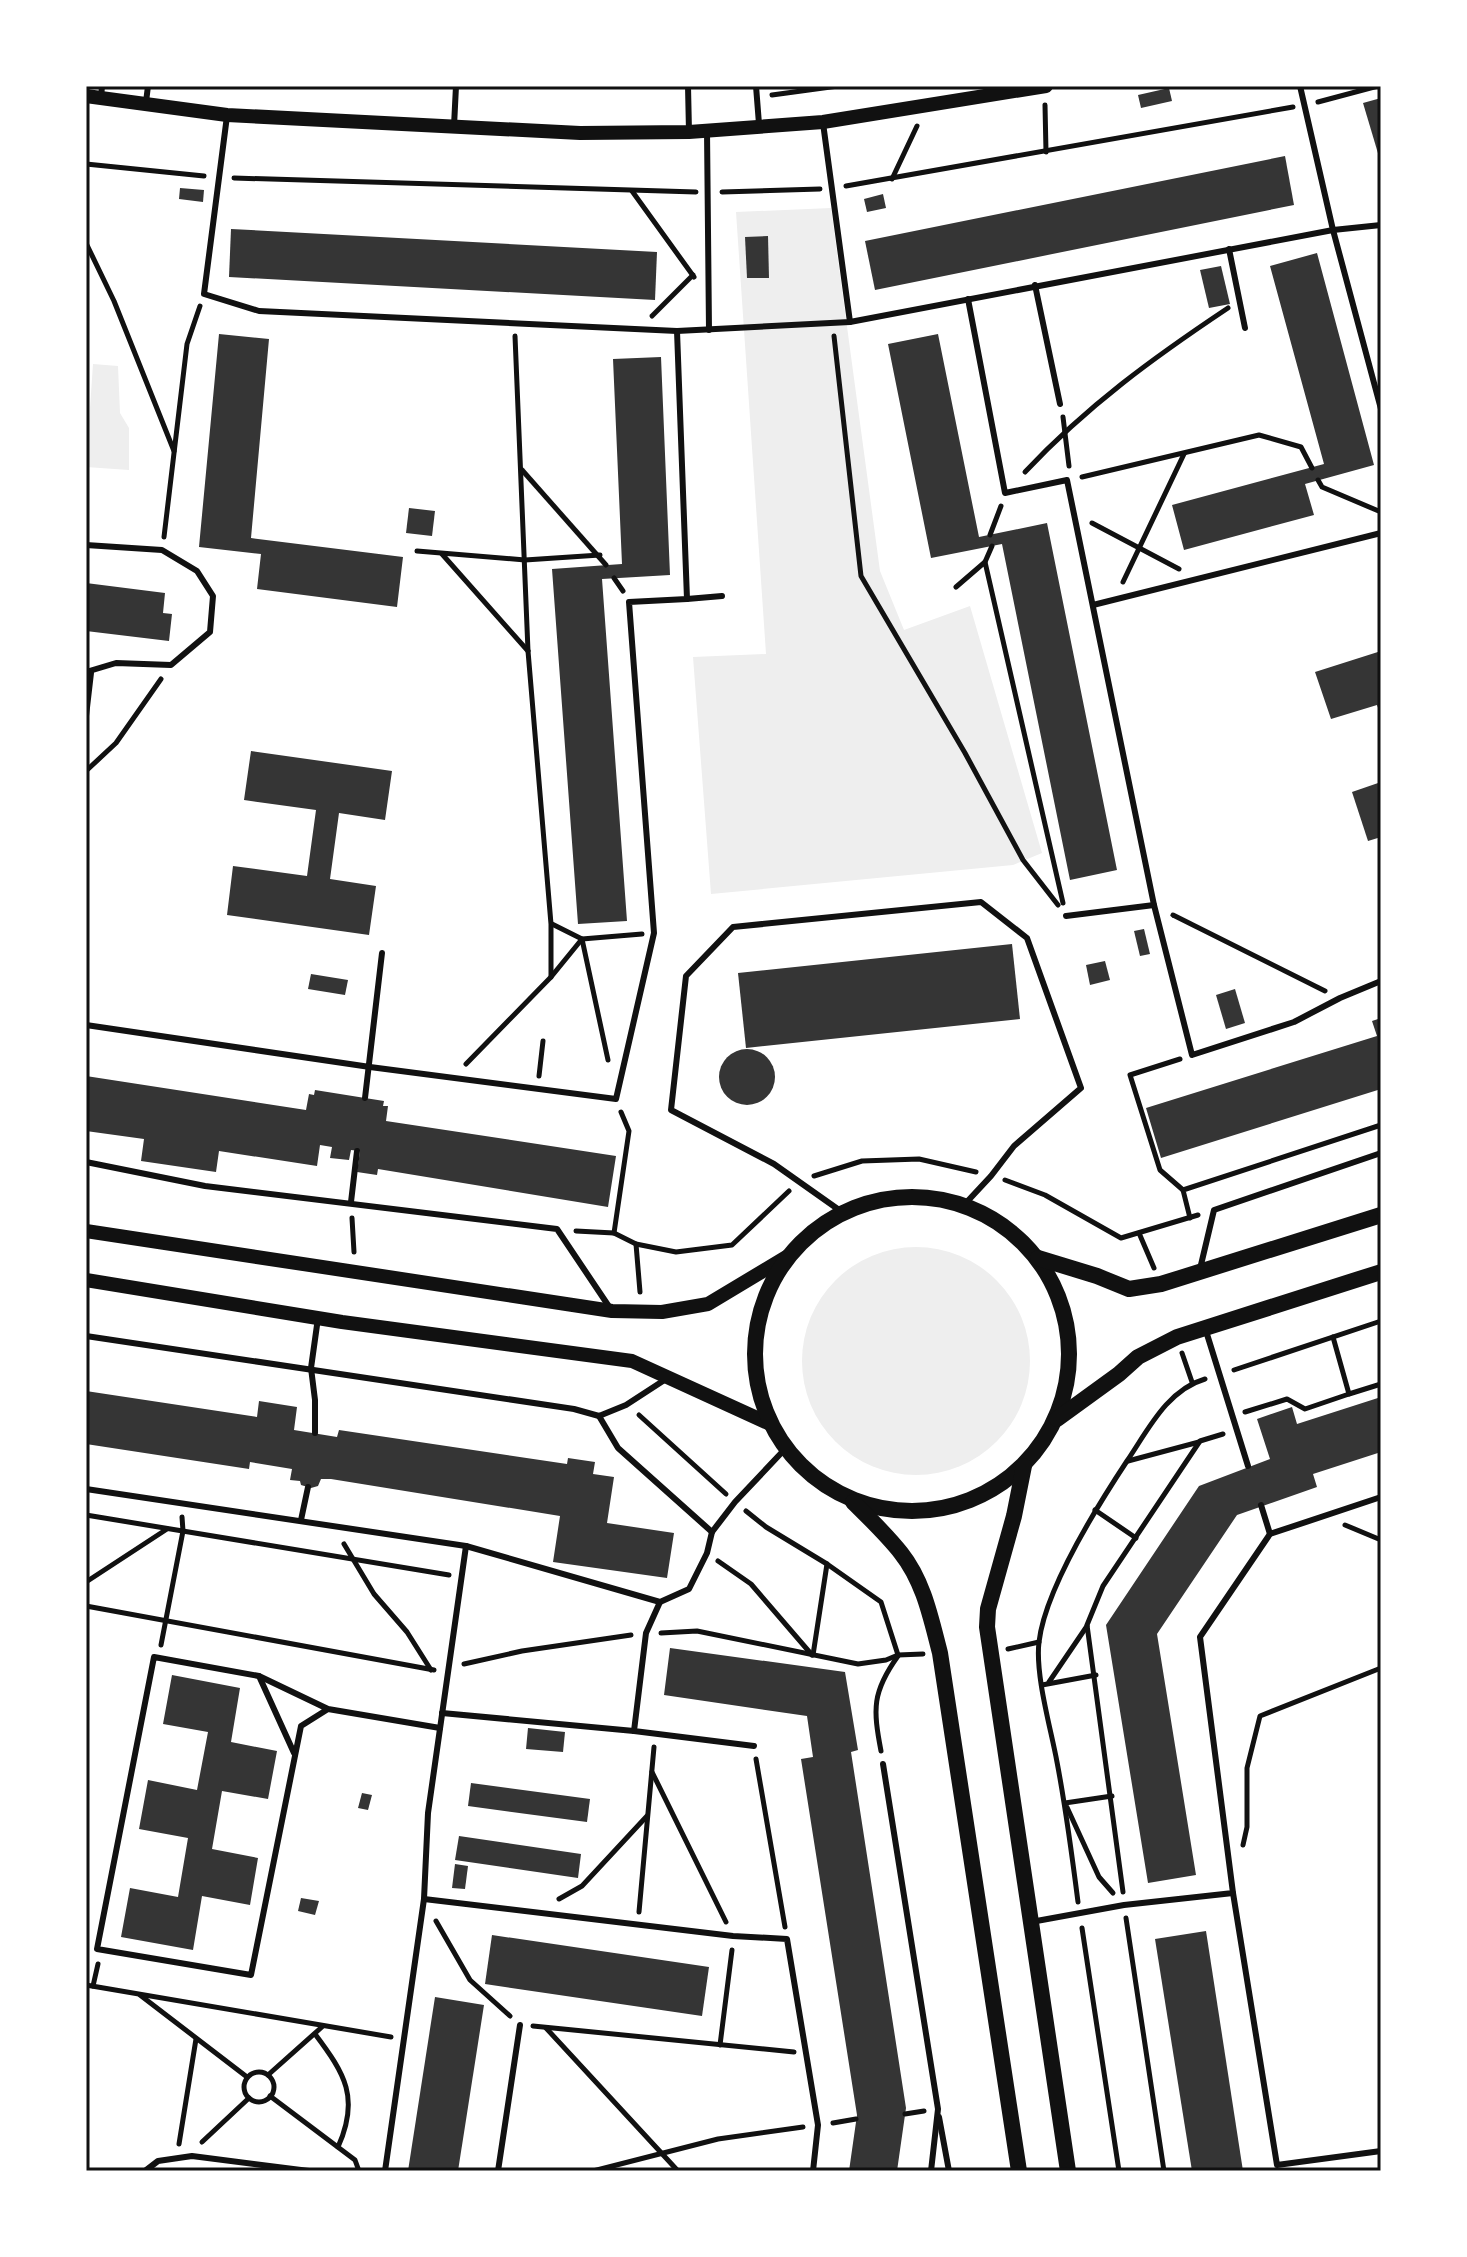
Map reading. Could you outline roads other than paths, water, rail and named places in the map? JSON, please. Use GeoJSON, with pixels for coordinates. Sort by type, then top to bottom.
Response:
{"type":"FeatureCollection","features":[{"type":"Feature","properties":{"kind":"main road"},"geometry":{"type":"LineString","coordinates":[[1019,2171],[940,1653],[927,1603],[914,1572],[902,1554],[853,1502],[815,1480],[785,1449],[770,1424],[754,1367],[760,1308],[788,1256],[842,1212],[882,1199],[923,1196],[964,1205],[1004,1226],[1038,1258],[1063,1308],[1070,1364],[1057,1419]]}},
{"type":"Feature","properties":{"kind":"main road"},"geometry":{"type":"LineString","coordinates":[[1038,1258],[1129,1289],[1161,1284],[1381,1215]]}},
{"type":"Feature","properties":{"kind":"main road"},"geometry":{"type":"LineString","coordinates":[[853,1502],[913,1513],[973,1501],[1024,1466],[1057,1419],[1138,1357],[1205,1327],[1381,1272]]}},
{"type":"Feature","properties":{"kind":"main road"},"geometry":{"type":"LineString","coordinates":[[1024,1466],[1014,1516],[988,1609],[987,1627],[1068,2171]]}},
{"type":"Feature","properties":{"kind":"street"},"geometry":{"type":"LineString","coordinates":[[97,93],[145,104],[227,115],[580,133],[689,132],[823,122],[1045,86]]}},
{"type":"Feature","properties":{"kind":"street"},"geometry":{"type":"LineString","coordinates":[[86,1231],[612,1311],[662,1312],[708,1304],[788,1256]]}},
{"type":"Feature","properties":{"kind":"street"},"geometry":{"type":"LineString","coordinates":[[86,1280],[318,1318],[632,1361],[770,1424]]}},
{"type":"Feature","properties":{"kind":"lane"},"geometry":{"type":"LineString","coordinates":[[145,104],[148,86]]}},
{"type":"Feature","properties":{"kind":"lane"},"geometry":{"type":"LineString","coordinates":[[454,126],[456,86]]}},
{"type":"Feature","properties":{"kind":"lane"},"geometry":{"type":"LineString","coordinates":[[688,86],[689,132]]}},
{"type":"Feature","properties":{"kind":"lane"},"geometry":{"type":"LineString","coordinates":[[756,86],[759,128]]}},
{"type":"Feature","properties":{"kind":"lane"},"geometry":{"type":"LineString","coordinates":[[1300,86],[1333,230],[1381,409]]}},
{"type":"Feature","properties":{"kind":"lane"},"geometry":{"type":"LineString","coordinates":[[227,115],[204,294],[259,311],[677,331],[850,322],[1333,230],[1381,225]]}},
{"type":"Feature","properties":{"kind":"lane"},"geometry":{"type":"LineString","coordinates":[[823,122],[850,322]]}},
{"type":"Feature","properties":{"kind":"lane"},"geometry":{"type":"LineString","coordinates":[[707,131],[709,330]]}},
{"type":"Feature","properties":{"kind":"lane"},"geometry":{"type":"LineString","coordinates":[[1229,249],[1245,328]]}},
{"type":"Feature","properties":{"kind":"lane"},"geometry":{"type":"LineString","coordinates":[[1035,285],[1060,404]]}},
{"type":"Feature","properties":{"kind":"lane"},"geometry":{"type":"LineString","coordinates":[[968,299],[1005,493],[1067,480],[1154,905],[1192,1055],[1294,1022],[1340,998],[1381,982]]}},
{"type":"Feature","properties":{"kind":"lane"},"geometry":{"type":"LineString","coordinates":[[677,331],[687,599]]}},
{"type":"Feature","properties":{"kind":"lane"},"geometry":{"type":"LineString","coordinates":[[1093,605],[1381,533]]}},
{"type":"Feature","properties":{"kind":"lane"},"geometry":{"type":"LineString","coordinates":[[86,545],[162,550],[197,571],[213,596],[210,632],[171,665],[116,663],[88,672],[86,716]]}},
{"type":"Feature","properties":{"kind":"lane"},"geometry":{"type":"LineString","coordinates":[[86,1025],[616,1099],[654,933],[629,602],[722,596]]}},
{"type":"Feature","properties":{"kind":"lane"},"geometry":{"type":"LineString","coordinates":[[842,1212],[801,1181],[671,1110],[686,976],[733,927],[981,902],[1027,938],[1081,1088],[1014,1146],[964,1205]]}},
{"type":"Feature","properties":{"kind":"lane"},"geometry":{"type":"LineString","coordinates":[[1066,916],[1154,905]]}},
{"type":"Feature","properties":{"kind":"lane"},"geometry":{"type":"LineString","coordinates":[[365,1098],[382,953]]}},
{"type":"Feature","properties":{"kind":"lane"},"geometry":{"type":"LineString","coordinates":[[351,1202],[357,1151]]}},
{"type":"Feature","properties":{"kind":"lane"},"geometry":{"type":"LineString","coordinates":[[1200,1271],[1214,1210],[1381,1153]]}},
{"type":"Feature","properties":{"kind":"lane"},"geometry":{"type":"LineString","coordinates":[[86,1162],[171,1181],[557,1229],[612,1311]]}},
{"type":"Feature","properties":{"kind":"lane"},"geometry":{"type":"LineString","coordinates":[[315,1433],[311,1368],[318,1318]]}},
{"type":"Feature","properties":{"kind":"lane"},"geometry":{"type":"LineString","coordinates":[[1205,1327],[1248,1466]]}},
{"type":"Feature","properties":{"kind":"lane"},"geometry":{"type":"LineString","coordinates":[[86,1336],[574,1409],[599,1416],[626,1405],[669,1378]]}},
{"type":"Feature","properties":{"kind":"lane"},"geometry":{"type":"LineString","coordinates":[[599,1416],[618,1448],[712,1532]]}},
{"type":"Feature","properties":{"kind":"lane"},"geometry":{"type":"LineString","coordinates":[[86,1489],[466,1546],[660,1602],[689,1589],[707,1553],[712,1532],[735,1502],[785,1449]]}},
{"type":"Feature","properties":{"kind":"lane"},"geometry":{"type":"LineString","coordinates":[[301,1520],[308,1487]]}},
{"type":"Feature","properties":{"kind":"lane"},"geometry":{"type":"LineString","coordinates":[[1381,1497],[1270,1534],[1200,1637],[1233,1893],[1277,2165],[1381,2151]]}},
{"type":"Feature","properties":{"kind":"lane"},"geometry":{"type":"LineString","coordinates":[[1261,1505],[1270,1534]]}},
{"type":"Feature","properties":{"kind":"lane"},"geometry":{"type":"LineString","coordinates":[[385,2171],[424,1899],[428,1813],[466,1546]]}},
{"type":"Feature","properties":{"kind":"lane"},"geometry":{"type":"LineString","coordinates":[[634,1731],[646,1633],[660,1602]]}},
{"type":"Feature","properties":{"kind":"lane"},"geometry":{"type":"LineString","coordinates":[[328,1709],[301,1726],[251,1975],[97,1949],[154,1657],[259,1676],[328,1709],[440,1728]]}},
{"type":"Feature","properties":{"kind":"lane"},"geometry":{"type":"LineString","coordinates":[[259,1676],[295,1755]]}},
{"type":"Feature","properties":{"kind":"lane"},"geometry":{"type":"LineString","coordinates":[[442,1713],[754,1746]]}},
{"type":"Feature","properties":{"kind":"lane"},"geometry":{"type":"LineString","coordinates":[[883,1764],[949,2171]]}},
{"type":"Feature","properties":{"kind":"lane"},"geometry":{"type":"LineString","coordinates":[[1031,1922],[1124,1905],[1233,1893]]}},
{"type":"Feature","properties":{"kind":"lane"},"geometry":{"type":"LineString","coordinates":[[424,1899],[733,1936],[787,1939],[818,2125],[813,2171]]}},
{"type":"Feature","properties":{"kind":"lane"},"geometry":{"type":"LineString","coordinates":[[498,2171],[520,2025]]}},
{"type":"Feature","properties":{"kind":"lane"},"geometry":{"type":"LineString","coordinates":[[931,2171],[938,2109]]}},
{"type":"Feature","properties":{"kind":"lane"},"geometry":{"type":"LineString","coordinates":[[145,2171],[158,2161],[192,2156],[309,2171]]}}]}
